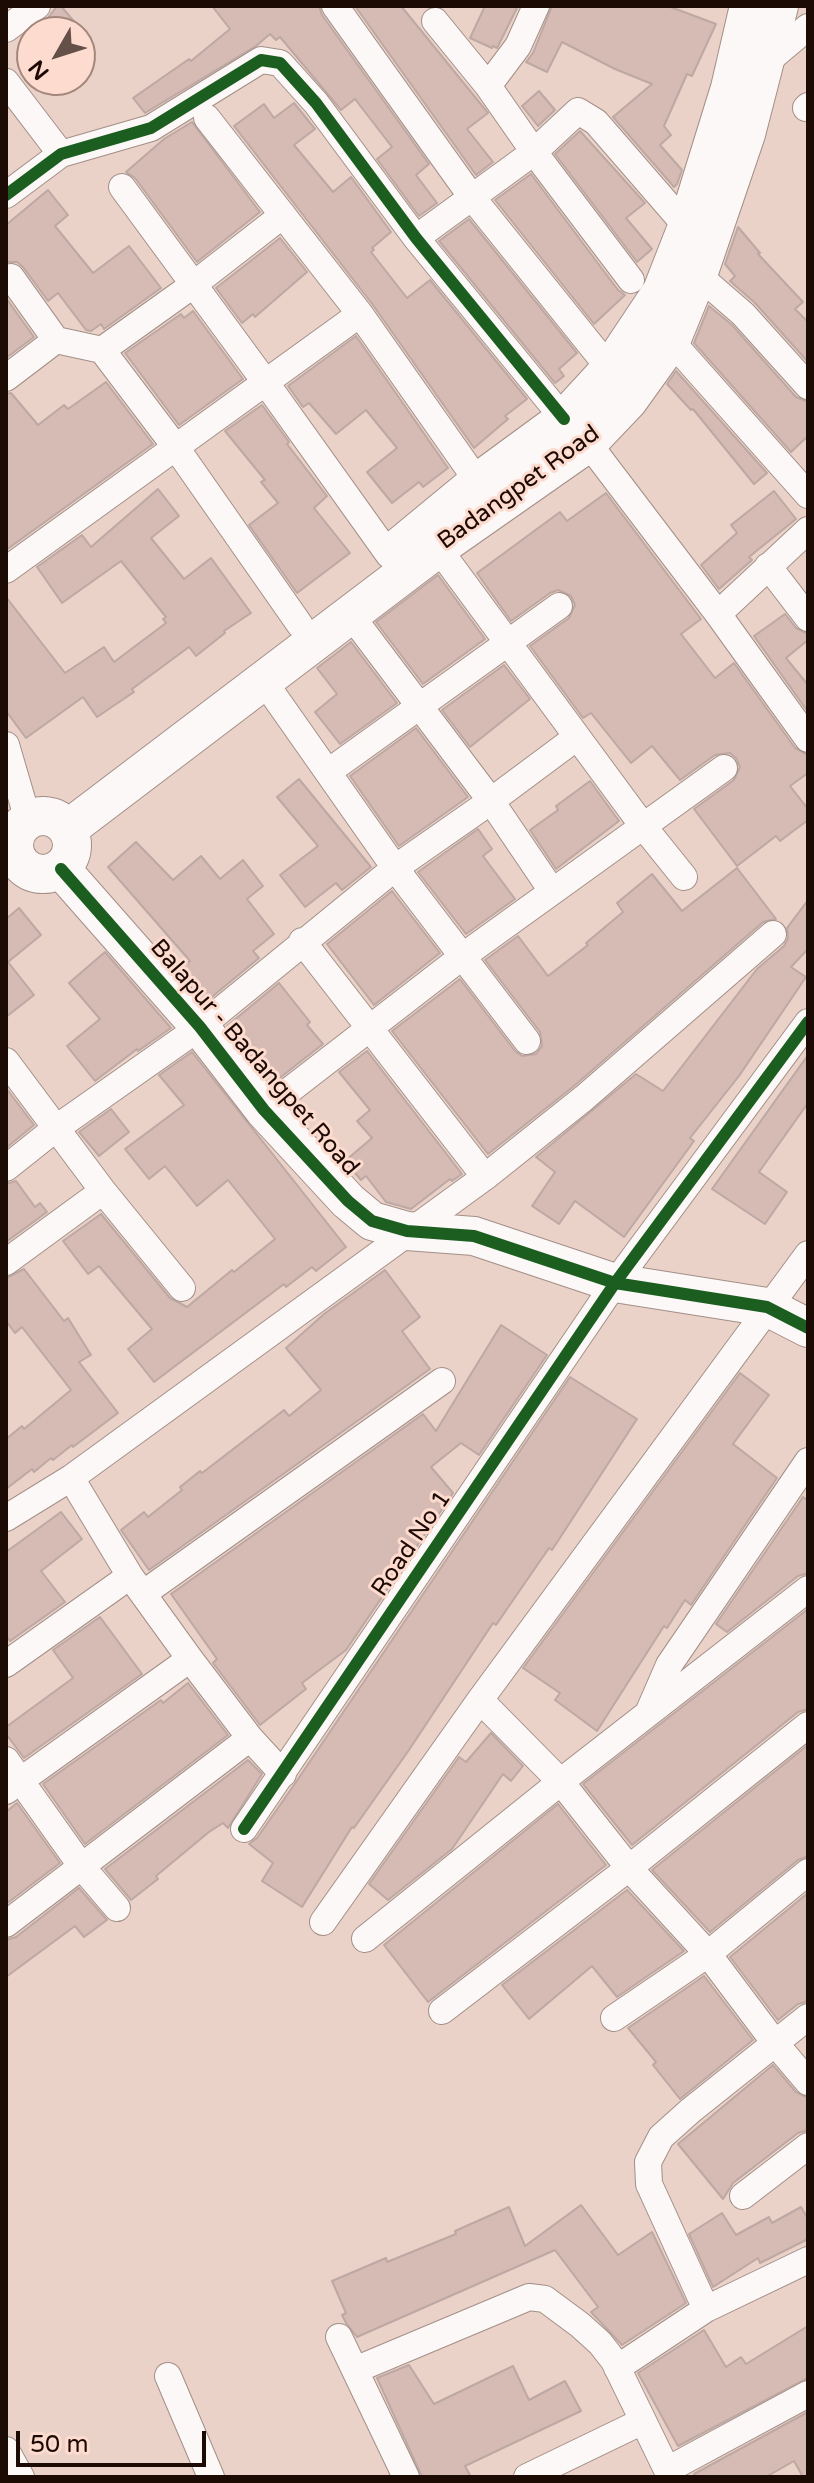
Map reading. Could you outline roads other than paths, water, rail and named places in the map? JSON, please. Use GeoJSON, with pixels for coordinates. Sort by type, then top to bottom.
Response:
{"type":"FeatureCollection","features":[{"type":"Feature","properties":{"kind":"main road","name":"Badangpet Road"},"geometry":{"type":"LineString","coordinates":[[27,843],[263,680],[438,548],[576,431],[610,369],[662,291],[687,227],[730,88],[749,6]]}},
{"type":"Feature","properties":{"kind":"main road","name":"Badangpet Road"},"geometry":{"type":"LineString","coordinates":[[27,843],[478,482],[628,401],[671,341],[698,275],[746,134],[779,6]]}},
{"type":"Feature","properties":{"kind":"main road","name":"Balapur - Badangpet Road"},"geometry":{"type":"LineString","coordinates":[[27,843],[73,846],[67,863],[61,869],[200,1027],[264,1110],[348,1201],[372,1221],[407,1231],[474,1236],[615,1283],[767,1307],[808,1328]]}},
{"type":"Feature","properties":{"kind":"street"},"geometry":{"type":"LineString","coordinates":[[6,29],[37,6]]}},
{"type":"Feature","properties":{"kind":"street"},"geometry":{"type":"LineString","coordinates":[[335,6],[471,196],[610,369]]}},
{"type":"Feature","properties":{"kind":"street"},"geometry":{"type":"LineString","coordinates":[[488,86],[518,46],[536,6]]}},
{"type":"Feature","properties":{"kind":"street"},"geometry":{"type":"LineString","coordinates":[[435,21],[488,86],[631,280]]}},
{"type":"Feature","properties":{"kind":"street"},"geometry":{"type":"LineString","coordinates":[[764,64],[808,27]]}},
{"type":"Feature","properties":{"kind":"street"},"geometry":{"type":"LineString","coordinates":[[6,195],[61,154],[151,128],[261,60],[280,63],[316,103],[416,238],[576,431],[718,614],[808,739]]}},
{"type":"Feature","properties":{"kind":"street"},"geometry":{"type":"LineString","coordinates":[[6,82],[61,154]]}},
{"type":"Feature","properties":{"kind":"street"},"geometry":{"type":"LineString","coordinates":[[416,238],[534,152],[578,111],[587,115],[687,227]]}},
{"type":"Feature","properties":{"kind":"street"},"geometry":{"type":"LineString","coordinates":[[207,118],[360,314],[478,482]]}},
{"type":"Feature","properties":{"kind":"street"},"geometry":{"type":"LineString","coordinates":[[122,187],[389,555]]}},
{"type":"Feature","properties":{"kind":"street"},"geometry":{"type":"LineString","coordinates":[[102,350],[283,215]]}},
{"type":"Feature","properties":{"kind":"street"},"geometry":{"type":"LineString","coordinates":[[698,275],[743,314],[808,386]]}},
{"type":"Feature","properties":{"kind":"street"},"geometry":{"type":"LineString","coordinates":[[11,277],[56,340],[102,350],[177,449],[300,625]]}},
{"type":"Feature","properties":{"kind":"street"},"geometry":{"type":"LineString","coordinates":[[6,570],[360,314]]}},
{"type":"Feature","properties":{"kind":"street"},"geometry":{"type":"LineString","coordinates":[[6,378],[56,340]]}},
{"type":"Feature","properties":{"kind":"street"},"geometry":{"type":"LineString","coordinates":[[671,341],[808,495]]}},
{"type":"Feature","properties":{"kind":"street"},"geometry":{"type":"LineString","coordinates":[[718,614],[808,530]]}},
{"type":"Feature","properties":{"kind":"street"},"geometry":{"type":"LineString","coordinates":[[438,548],[684,877]]}},
{"type":"Feature","properties":{"kind":"street"},"geometry":{"type":"LineString","coordinates":[[768,566],[808,618]]}},
{"type":"Feature","properties":{"kind":"street"},"geometry":{"type":"LineString","coordinates":[[328,772],[559,606]]}},
{"type":"Feature","properties":{"kind":"street"},"geometry":{"type":"LineString","coordinates":[[350,614],[491,801],[552,891]]}},
{"type":"Feature","properties":{"kind":"street"},"geometry":{"type":"LineString","coordinates":[[263,680],[395,868],[527,1041]]}},
{"type":"Feature","properties":{"kind":"street"},"geometry":{"type":"LineString","coordinates":[[6,1168],[55,1129],[200,1027],[395,868],[577,737]]}},
{"type":"Feature","properties":{"kind":"street"},"geometry":{"type":"LineString","coordinates":[[6,745],[27,843]]}},
{"type":"Feature","properties":{"kind":"street"},"geometry":{"type":"LineString","coordinates":[[264,1110],[463,956],[724,768]]}},
{"type":"Feature","properties":{"kind":"street"},"geometry":{"type":"LineString","coordinates":[[6,1518],[71,1478],[485,1177],[584,1098],[773,934]]}},
{"type":"Feature","properties":{"kind":"street"},"geometry":{"type":"LineString","coordinates":[[302,941],[485,1177]]}},
{"type":"Feature","properties":{"kind":"street","name":"Road No 1"},"geometry":{"type":"LineString","coordinates":[[244,1829],[615,1283],[808,1022]]}},
{"type":"Feature","properties":{"kind":"street"},"geometry":{"type":"LineString","coordinates":[[6,1061],[103,1191],[182,1288]]}},
{"type":"Feature","properties":{"kind":"street"},"geometry":{"type":"LineString","coordinates":[[6,1262],[103,1191]]}},
{"type":"Feature","properties":{"kind":"street"},"geometry":{"type":"LineString","coordinates":[[323,1922],[480,1700],[808,1254]]}},
{"type":"Feature","properties":{"kind":"street"},"geometry":{"type":"LineString","coordinates":[[6,1664],[137,1584],[442,1381]]}},
{"type":"Feature","properties":{"kind":"street"},"geometry":{"type":"LineString","coordinates":[[648,1714],[669,1665],[808,1461]]}},
{"type":"Feature","properties":{"kind":"street"},"geometry":{"type":"LineString","coordinates":[[71,1478],[137,1584],[190,1659],[250,1738],[283,1774]]}},
{"type":"Feature","properties":{"kind":"street"},"geometry":{"type":"LineString","coordinates":[[365,1939],[808,1589]]}},
{"type":"Feature","properties":{"kind":"street"},"geometry":{"type":"LineString","coordinates":[[117,1908],[11,1777],[190,1659]]}},
{"type":"Feature","properties":{"kind":"street"},"geometry":{"type":"LineString","coordinates":[[480,1700],[561,1782],[629,1868],[708,1954],[808,2082]]}},
{"type":"Feature","properties":{"kind":"street"},"geometry":{"type":"LineString","coordinates":[[442,2011],[629,1868],[808,1725]]}},
{"type":"Feature","properties":{"kind":"street"},"geometry":{"type":"LineString","coordinates":[[6,1924],[250,1738]]}},
{"type":"Feature","properties":{"kind":"street"},"geometry":{"type":"LineString","coordinates":[[614,2018],[708,1954],[808,1872]]}},
{"type":"Feature","properties":{"kind":"street"},"geometry":{"type":"LineString","coordinates":[[706,2309],[649,2184],[648,2162],[661,2137],[808,2017]]}},
{"type":"Feature","properties":{"kind":"street"},"geometry":{"type":"LineString","coordinates":[[743,2196],[808,2146]]}},
{"type":"Feature","properties":{"kind":"street"},"geometry":{"type":"LineString","coordinates":[[617,2368],[706,2309],[808,2260]]}},
{"type":"Feature","properties":{"kind":"street"},"geometry":{"type":"LineString","coordinates":[[355,2370],[529,2297],[545,2299],[600,2343],[617,2368],[667,2470],[808,2394]]}},
{"type":"Feature","properties":{"kind":"street"},"geometry":{"type":"LineString","coordinates":[[339,2337],[406,2477]]}},
{"type":"Feature","properties":{"kind":"street"},"geometry":{"type":"LineString","coordinates":[[168,2376],[211,2477]]}},
{"type":"Feature","properties":{"kind":"street"},"geometry":{"type":"LineString","coordinates":[[527,2477],[643,2421]]}},
{"type":"Feature","properties":{"kind":"street"},"geometry":{"type":"LineString","coordinates":[[6,2450],[21,2477]]}}]}
